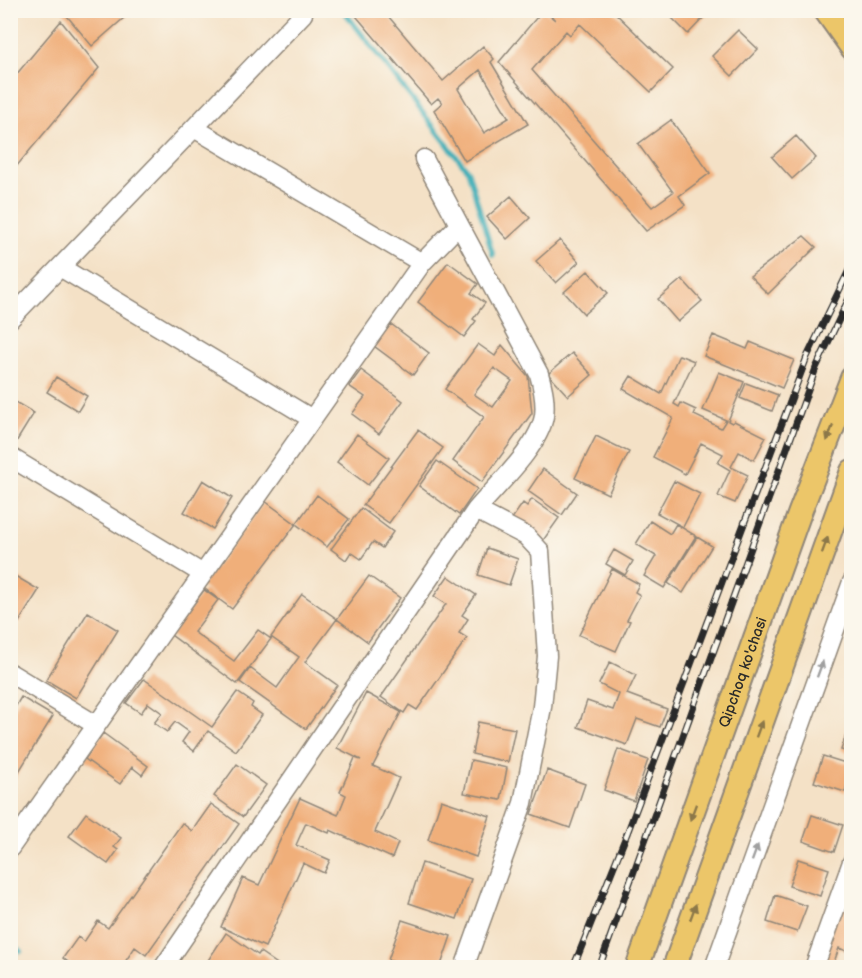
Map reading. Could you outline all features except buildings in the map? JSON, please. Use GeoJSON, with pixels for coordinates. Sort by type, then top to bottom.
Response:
{"type":"FeatureCollection","features":[{"type":"Feature","properties":{"kind":"main road"},"geometry":{"type":"LineString","coordinates":[[825,10],[852,48]]}},
{"type":"Feature","properties":{"kind":"main road","name":"Qipchoq ko'chasi"},"geometry":{"type":"LineString","coordinates":[[637,968],[796,524],[852,378]]}},
{"type":"Feature","properties":{"kind":"main road"},"geometry":{"type":"LineString","coordinates":[[674,968],[852,471]]}},
{"type":"Feature","properties":{"kind":"street"},"geometry":{"type":"LineString","coordinates":[[10,319],[303,14]]}},
{"type":"Feature","properties":{"kind":"street"},"geometry":{"type":"LineString","coordinates":[[194,128],[422,263]]}},
{"type":"Feature","properties":{"kind":"street"},"geometry":{"type":"LineString","coordinates":[[163,968],[476,510],[531,445],[544,418],[544,396],[539,374],[424,159]]}},
{"type":"Feature","properties":{"kind":"street"},"geometry":{"type":"LineString","coordinates":[[10,848],[422,263],[459,225]]}},
{"type":"Feature","properties":{"kind":"street"},"geometry":{"type":"LineString","coordinates":[[60,267],[312,419]]}},
{"type":"Feature","properties":{"kind":"street"},"geometry":{"type":"LineString","coordinates":[[10,457],[203,574]]}},
{"type":"Feature","properties":{"kind":"street"},"geometry":{"type":"LineString","coordinates":[[464,968],[523,803],[542,707],[547,656],[540,551],[526,536],[476,510]]}},
{"type":"Feature","properties":{"kind":"street"},"geometry":{"type":"LineString","coordinates":[[714,968],[852,582]]}},
{"type":"Feature","properties":{"kind":"street"},"geometry":{"type":"LineString","coordinates":[[10,673],[96,725]]}},
{"type":"Feature","properties":{"kind":"street"},"geometry":{"type":"LineString","coordinates":[[814,968],[848,880],[852,862]]}},
{"type":"Feature","properties":{"kind":"waterway"},"geometry":{"type":"LineString","coordinates":[[343,10],[468,171],[493,255]]}},
{"type":"Feature","properties":{"kind":"waterway"},"geometry":{"type":"LineString","coordinates":[[10,945],[21,951]]}},
{"type":"Feature","properties":{"kind":"railway"},"geometry":{"type":"LineString","coordinates":[[573,968],[628,831],[807,357],[852,264]]}},
{"type":"Feature","properties":{"kind":"railway"},"geometry":{"type":"LineString","coordinates":[[599,968],[816,368],[852,292]]}}]}
